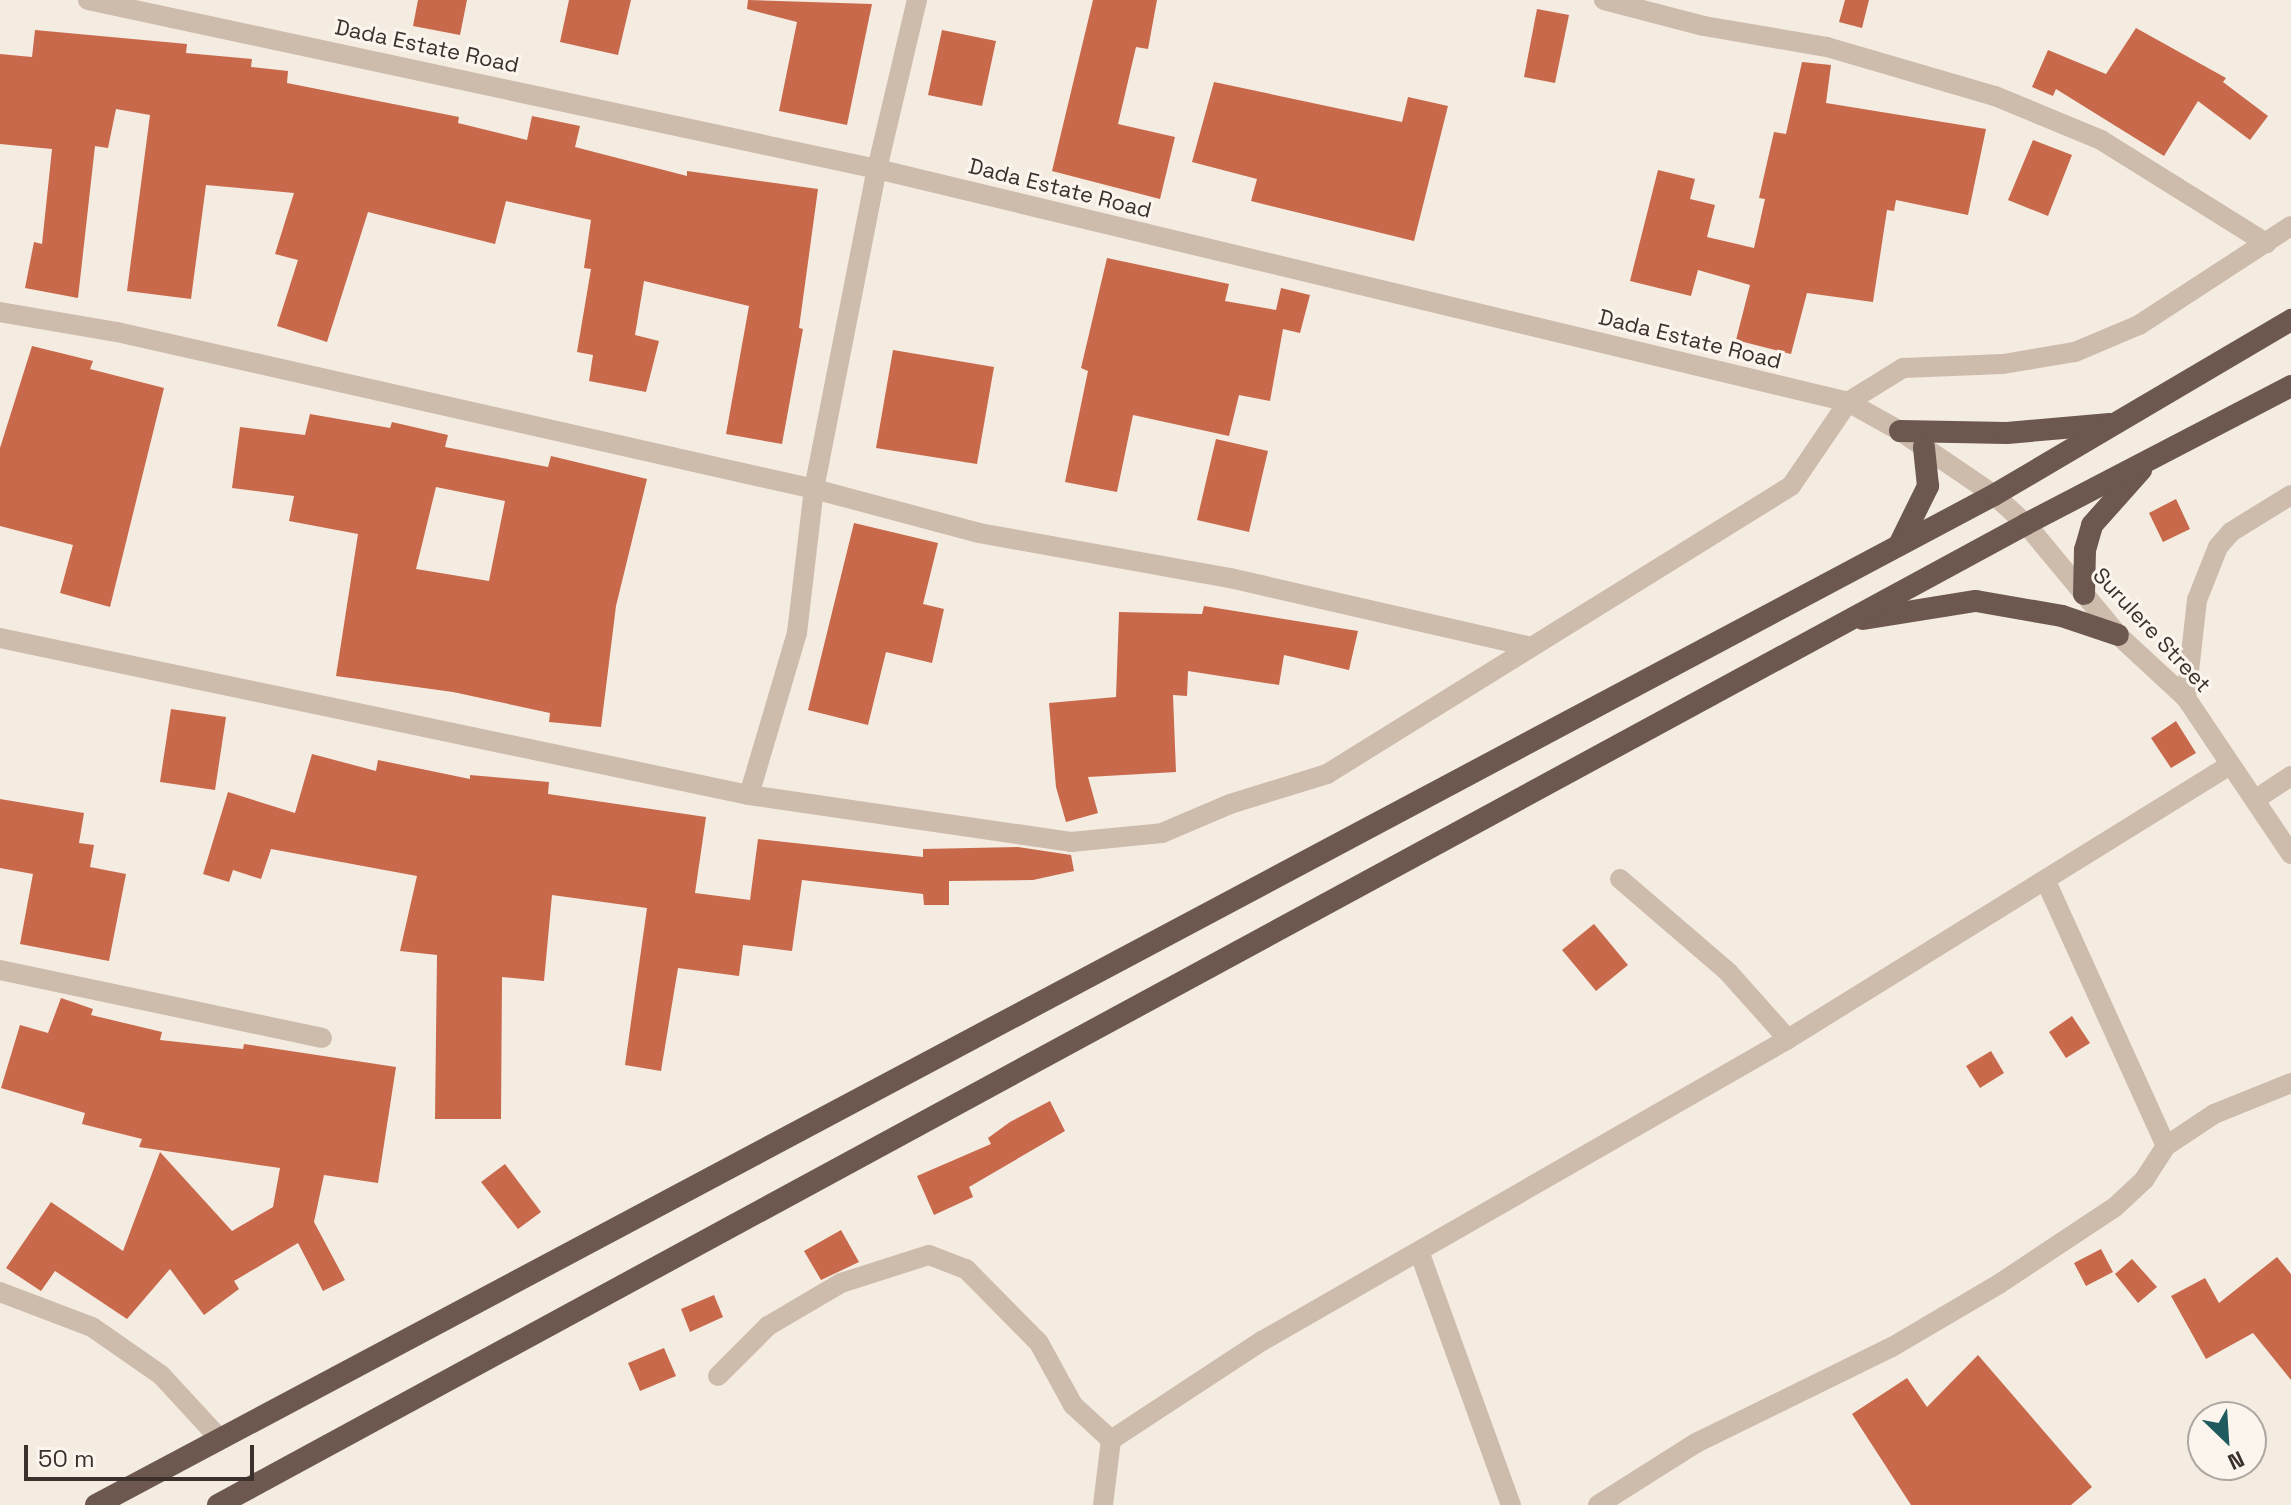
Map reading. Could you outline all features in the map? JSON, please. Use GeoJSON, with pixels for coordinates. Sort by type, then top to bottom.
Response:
{"type":"FeatureCollection","features":[{"type":"Feature","properties":{"kind":"highway"},"geometry":{"type":"LineString","coordinates":[[96,1505],[1994,495],[2291,320]]}},
{"type":"Feature","properties":{"kind":"highway"},"geometry":{"type":"LineString","coordinates":[[218,1505],[1846,621],[2291,386]]}},
{"type":"Feature","properties":{"kind":"highway"},"geometry":{"type":"LineString","coordinates":[[1900,431],[2007,433],[2115,424]]}},
{"type":"Feature","properties":{"kind":"highway"},"geometry":{"type":"LineString","coordinates":[[1899,545],[1928,486],[1924,447]]}},
{"type":"Feature","properties":{"kind":"highway"},"geometry":{"type":"LineString","coordinates":[[2084,594],[2085,550],[2092,525],[2151,459]]}},
{"type":"Feature","properties":{"kind":"highway"},"geometry":{"type":"LineString","coordinates":[[1846,621],[1976,601],[2062,616],[2118,635]]}},
{"type":"Feature","properties":{"kind":"street","name":"Dada Estate Road"},"geometry":{"type":"LineString","coordinates":[[88,0],[877,169],[1848,402],[1900,431],[1994,495]]}},
{"type":"Feature","properties":{"kind":"street"},"geometry":{"type":"LineString","coordinates":[[749,795],[797,633],[814,489],[877,169],[917,0]]}},
{"type":"Feature","properties":{"kind":"street"},"geometry":{"type":"LineString","coordinates":[[1604,0],[1704,26],[1827,47],[1995,96],[2101,140],[2266,243]]}},
{"type":"Feature","properties":{"kind":"street"},"geometry":{"type":"LineString","coordinates":[[0,638],[749,795],[1071,842],[1162,833],[1230,804],[1327,774],[1528,646],[1714,538],[1791,486],[1848,402],[1903,368],[2003,364],[2075,352],[2139,325],[2291,226]]}},
{"type":"Feature","properties":{"kind":"street"},"geometry":{"type":"LineString","coordinates":[[0,312],[117,332],[814,489],[979,533],[1230,578],[1528,646]]}},
{"type":"Feature","properties":{"kind":"street","name":"Surulere Street"},"geometry":{"type":"LineString","coordinates":[[1994,495],[2026,524],[2118,635],[2186,698],[2291,854]]}},
{"type":"Feature","properties":{"kind":"street"},"geometry":{"type":"LineString","coordinates":[[2186,698],[2197,600],[2218,547],[2231,532],[2291,495]]}},
{"type":"Feature","properties":{"kind":"street"},"geometry":{"type":"LineString","coordinates":[[1103,1505],[1111,1440],[1262,1341],[1420,1254],[1788,1039],[2046,882],[2230,765]]}},
{"type":"Feature","properties":{"kind":"street"},"geometry":{"type":"LineString","coordinates":[[2256,799],[2291,776]]}},
{"type":"Feature","properties":{"kind":"street"},"geometry":{"type":"LineString","coordinates":[[1620,879],[1728,972],[1788,1039]]}},
{"type":"Feature","properties":{"kind":"street"},"geometry":{"type":"LineString","coordinates":[[2046,882],[2166,1146]]}},
{"type":"Feature","properties":{"kind":"street"},"geometry":{"type":"LineString","coordinates":[[0,970],[322,1038]]}},
{"type":"Feature","properties":{"kind":"street"},"geometry":{"type":"LineString","coordinates":[[1598,1505],[1696,1443],[1892,1347],[1999,1284],[2115,1207],[2144,1180],[2166,1146],[2214,1114],[2291,1083]]}},
{"type":"Feature","properties":{"kind":"street"},"geometry":{"type":"LineString","coordinates":[[1420,1254],[1511,1505]]}},
{"type":"Feature","properties":{"kind":"street"},"geometry":{"type":"LineString","coordinates":[[718,1376],[768,1326],[841,1283],[929,1255],[966,1269],[1039,1343],[1073,1405],[1111,1440]]}},
{"type":"Feature","properties":{"kind":"street"},"geometry":{"type":"LineString","coordinates":[[0,1292],[92,1327],[161,1375],[220,1439]]}},
{"type":"Feature","properties":{"kind":"building"},"geometry":{"type":"Polygon","coordinates":[[[418,0],[467,0],[460,35],[413,26],[418,0]]]}},
{"type":"Feature","properties":{"kind":"building"},"geometry":{"type":"Polygon","coordinates":[[[569,0],[631,0],[618,55],[560,42],[569,0]]]}},
{"type":"Feature","properties":{"kind":"building"},"geometry":{"type":"Polygon","coordinates":[[[748,0],[872,4],[847,125],[779,111],[797,22],[747,9],[748,0]]]}},
{"type":"Feature","properties":{"kind":"building"},"geometry":{"type":"Polygon","coordinates":[[[1093,0],[1157,0],[1148,49],[1136,47],[1118,124],[1175,137],[1160,199],[1052,171],[1093,0]]]}},
{"type":"Feature","properties":{"kind":"building"},"geometry":{"type":"Polygon","coordinates":[[[1845,0],[1869,0],[1862,28],[1839,22],[1845,0]]]}},
{"type":"Feature","properties":{"kind":"building"},"geometry":{"type":"Polygon","coordinates":[[[1537,9],[1569,15],[1555,83],[1524,77],[1537,9]]]}},
{"type":"Feature","properties":{"kind":"building"},"geometry":{"type":"Polygon","coordinates":[[[2136,28],[2226,78],[2223,82],[2268,116],[2250,140],[2198,101],[2164,156],[2056,89],[2053,96],[2032,87],[2048,50],[2106,74],[2136,28]]]}},
{"type":"Feature","properties":{"kind":"building"},"geometry":{"type":"Polygon","coordinates":[[[35,30],[187,44],[186,53],[252,59],[251,67],[288,71],[287,83],[459,117],[458,123],[527,140],[532,116],[580,126],[575,147],[687,176],[687,171],[818,189],[799,328],[803,329],[782,444],[726,434],[749,306],[644,281],[635,335],[659,341],[646,392],[589,381],[593,355],[577,352],[591,269],[584,268],[591,220],[506,201],[495,244],[368,212],[327,342],[277,326],[298,260],[275,254],[294,193],[206,185],[191,299],[127,291],[150,115],[116,109],[108,148],[95,146],[78,298],[25,288],[34,242],[42,244],[52,149],[0,144],[0,54],[32,57],[35,30]]]}},
{"type":"Feature","properties":{"kind":"building"},"geometry":{"type":"Polygon","coordinates":[[[942,30],[996,41],[982,106],[928,95],[942,30]]]}},
{"type":"Feature","properties":{"kind":"building"},"geometry":{"type":"Polygon","coordinates":[[[1802,62],[1831,65],[1826,103],[1986,129],[1968,215],[1896,200],[1894,211],[1887,210],[1873,302],[1807,293],[1791,354],[1736,340],[1750,285],[1698,270],[1691,296],[1630,281],[1658,170],[1695,179],[1690,199],[1715,205],[1707,237],[1754,248],[1765,199],[1759,198],[1774,132],[1786,134],[1802,62]]]}},
{"type":"Feature","properties":{"kind":"building"},"geometry":{"type":"Polygon","coordinates":[[[1214,82],[1402,122],[1408,97],[1448,106],[1414,241],[1251,201],[1257,179],[1192,162],[1214,82]]]}},
{"type":"Feature","properties":{"kind":"building"},"geometry":{"type":"Polygon","coordinates":[[[2033,140],[2072,155],[2048,216],[2008,200],[2033,140]]]}},
{"type":"Feature","properties":{"kind":"building"},"geometry":{"type":"Polygon","coordinates":[[[1107,258],[1229,284],[1225,301],[1276,310],[1281,288],[1310,295],[1300,333],[1283,329],[1270,401],[1239,395],[1229,436],[1133,415],[1117,492],[1065,482],[1088,371],[1081,368],[1107,258]]]}},
{"type":"Feature","properties":{"kind":"building"},"geometry":{"type":"Polygon","coordinates":[[[32,346],[93,361],[90,369],[164,388],[110,607],[60,593],[73,545],[0,526],[0,448],[32,346]]]}},
{"type":"Feature","properties":{"kind":"building"},"geometry":{"type":"Polygon","coordinates":[[[893,350],[994,367],[977,464],[876,448],[893,350]]]}},
{"type":"Feature","properties":{"kind":"building"},"geometry":{"type":"Polygon","coordinates":[[[310,414],[390,428],[392,422],[448,435],[445,447],[548,467],[551,456],[647,479],[616,606],[601,727],[549,722],[550,713],[453,692],[336,676],[358,534],[289,521],[294,496],[232,488],[240,427],[305,435],[310,414]],[[436,487],[416,569],[489,581],[505,501],[436,487]]]}},
{"type":"Feature","properties":{"kind":"building"},"geometry":{"type":"Polygon","coordinates":[[[1216,439],[1268,451],[1249,532],[1197,520],[1216,439]]]}},
{"type":"Feature","properties":{"kind":"building"},"geometry":{"type":"Polygon","coordinates":[[[2176,499],[2190,529],[2163,542],[2149,513],[2176,499]]]}},
{"type":"Feature","properties":{"kind":"building"},"geometry":{"type":"Polygon","coordinates":[[[854,523],[938,543],[923,604],[944,609],[932,663],[886,652],[868,725],[808,710],[854,523]]]}},
{"type":"Feature","properties":{"kind":"building"},"geometry":{"type":"Polygon","coordinates":[[[1204,606],[1358,631],[1349,670],[1284,655],[1279,685],[1188,671],[1187,696],[1173,695],[1176,772],[1088,777],[1098,813],[1066,822],[1056,787],[1049,703],[1116,697],[1119,612],[1202,614],[1204,606]]]}},
{"type":"Feature","properties":{"kind":"building"},"geometry":{"type":"Polygon","coordinates":[[[171,709],[226,717],[215,790],[160,782],[171,709]]]}},
{"type":"Feature","properties":{"kind":"building"},"geometry":{"type":"Polygon","coordinates":[[[2176,721],[2196,753],[2171,768],[2151,738],[2176,721]]]}},
{"type":"Feature","properties":{"kind":"building"},"geometry":{"type":"Polygon","coordinates":[[[312,754],[376,771],[378,760],[470,779],[470,775],[549,782],[548,794],[706,817],[695,893],[750,900],[758,839],[923,857],[923,849],[1018,847],[1071,855],[1074,871],[1033,880],[949,881],[949,905],[924,905],[923,894],[802,880],[792,951],[743,945],[739,976],[678,968],[661,1071],[625,1065],[647,908],[552,895],[544,981],[502,977],[501,1119],[435,1119],[437,955],[400,951],[417,876],[271,849],[261,879],[233,870],[229,882],[203,874],[228,792],[295,813],[312,754]]]}},
{"type":"Feature","properties":{"kind":"building"},"geometry":{"type":"Polygon","coordinates":[[[0,799],[84,813],[79,843],[94,845],[90,867],[126,874],[109,961],[20,944],[33,874],[0,868],[0,799]]]}},
{"type":"Feature","properties":{"kind":"building"},"geometry":{"type":"Polygon","coordinates":[[[1594,924],[1628,965],[1596,991],[1562,950],[1594,924]]]}},
{"type":"Feature","properties":{"kind":"building"},"geometry":{"type":"Polygon","coordinates":[[[61,998],[93,1009],[91,1015],[162,1032],[160,1040],[243,1049],[244,1044],[396,1067],[378,1183],[324,1175],[314,1222],[345,1280],[323,1291],[298,1243],[234,1281],[239,1289],[204,1315],[170,1269],[127,1319],[55,1271],[41,1291],[6,1268],[51,1202],[123,1251],[160,1152],[232,1231],[273,1207],[280,1168],[139,1147],[142,1139],[82,1124],[85,1113],[1,1088],[20,1025],[48,1033],[61,998]]]}},
{"type":"Feature","properties":{"kind":"building"},"geometry":{"type":"Polygon","coordinates":[[[2072,1016],[2090,1043],[2066,1058],[2049,1032],[2072,1016]]]}},
{"type":"Feature","properties":{"kind":"building"},"geometry":{"type":"Polygon","coordinates":[[[1991,1051],[2004,1073],[1980,1088],[1966,1066],[1991,1051]]]}},
{"type":"Feature","properties":{"kind":"building"},"geometry":{"type":"Polygon","coordinates":[[[1050,1101],[1065,1131],[969,1187],[973,1197],[934,1215],[917,1176],[991,1144],[988,1138],[1010,1122],[1050,1101]]]}},
{"type":"Feature","properties":{"kind":"building"},"geometry":{"type":"Polygon","coordinates":[[[505,1164],[541,1212],[518,1229],[481,1182],[505,1164]]]}},
{"type":"Feature","properties":{"kind":"building"},"geometry":{"type":"Polygon","coordinates":[[[841,1230],[859,1262],[821,1280],[804,1251],[841,1230]]]}},
{"type":"Feature","properties":{"kind":"building"},"geometry":{"type":"Polygon","coordinates":[[[2101,1249],[2113,1272],[2086,1286],[2074,1263],[2101,1249]]]}},
{"type":"Feature","properties":{"kind":"building"},"geometry":{"type":"Polygon","coordinates":[[[2277,1257],[2291,1274],[2291,1380],[2253,1333],[2206,1359],[2171,1296],[2205,1278],[2219,1303],[2277,1257]]]}},
{"type":"Feature","properties":{"kind":"building"},"geometry":{"type":"Polygon","coordinates":[[[2132,1259],[2157,1287],[2138,1303],[2115,1274],[2132,1259]]]}},
{"type":"Feature","properties":{"kind":"building"},"geometry":{"type":"Polygon","coordinates":[[[714,1295],[723,1317],[690,1332],[681,1309],[714,1295]]]}},
{"type":"Feature","properties":{"kind":"building"},"geometry":{"type":"Polygon","coordinates":[[[664,1348],[676,1376],[640,1391],[628,1363],[664,1348]]]}},
{"type":"Feature","properties":{"kind":"building"},"geometry":{"type":"Polygon","coordinates":[[[1978,1355],[2092,1487],[2071,1505],[1911,1505],[1852,1414],[1907,1378],[1927,1407],[1978,1355]]]}}]}
